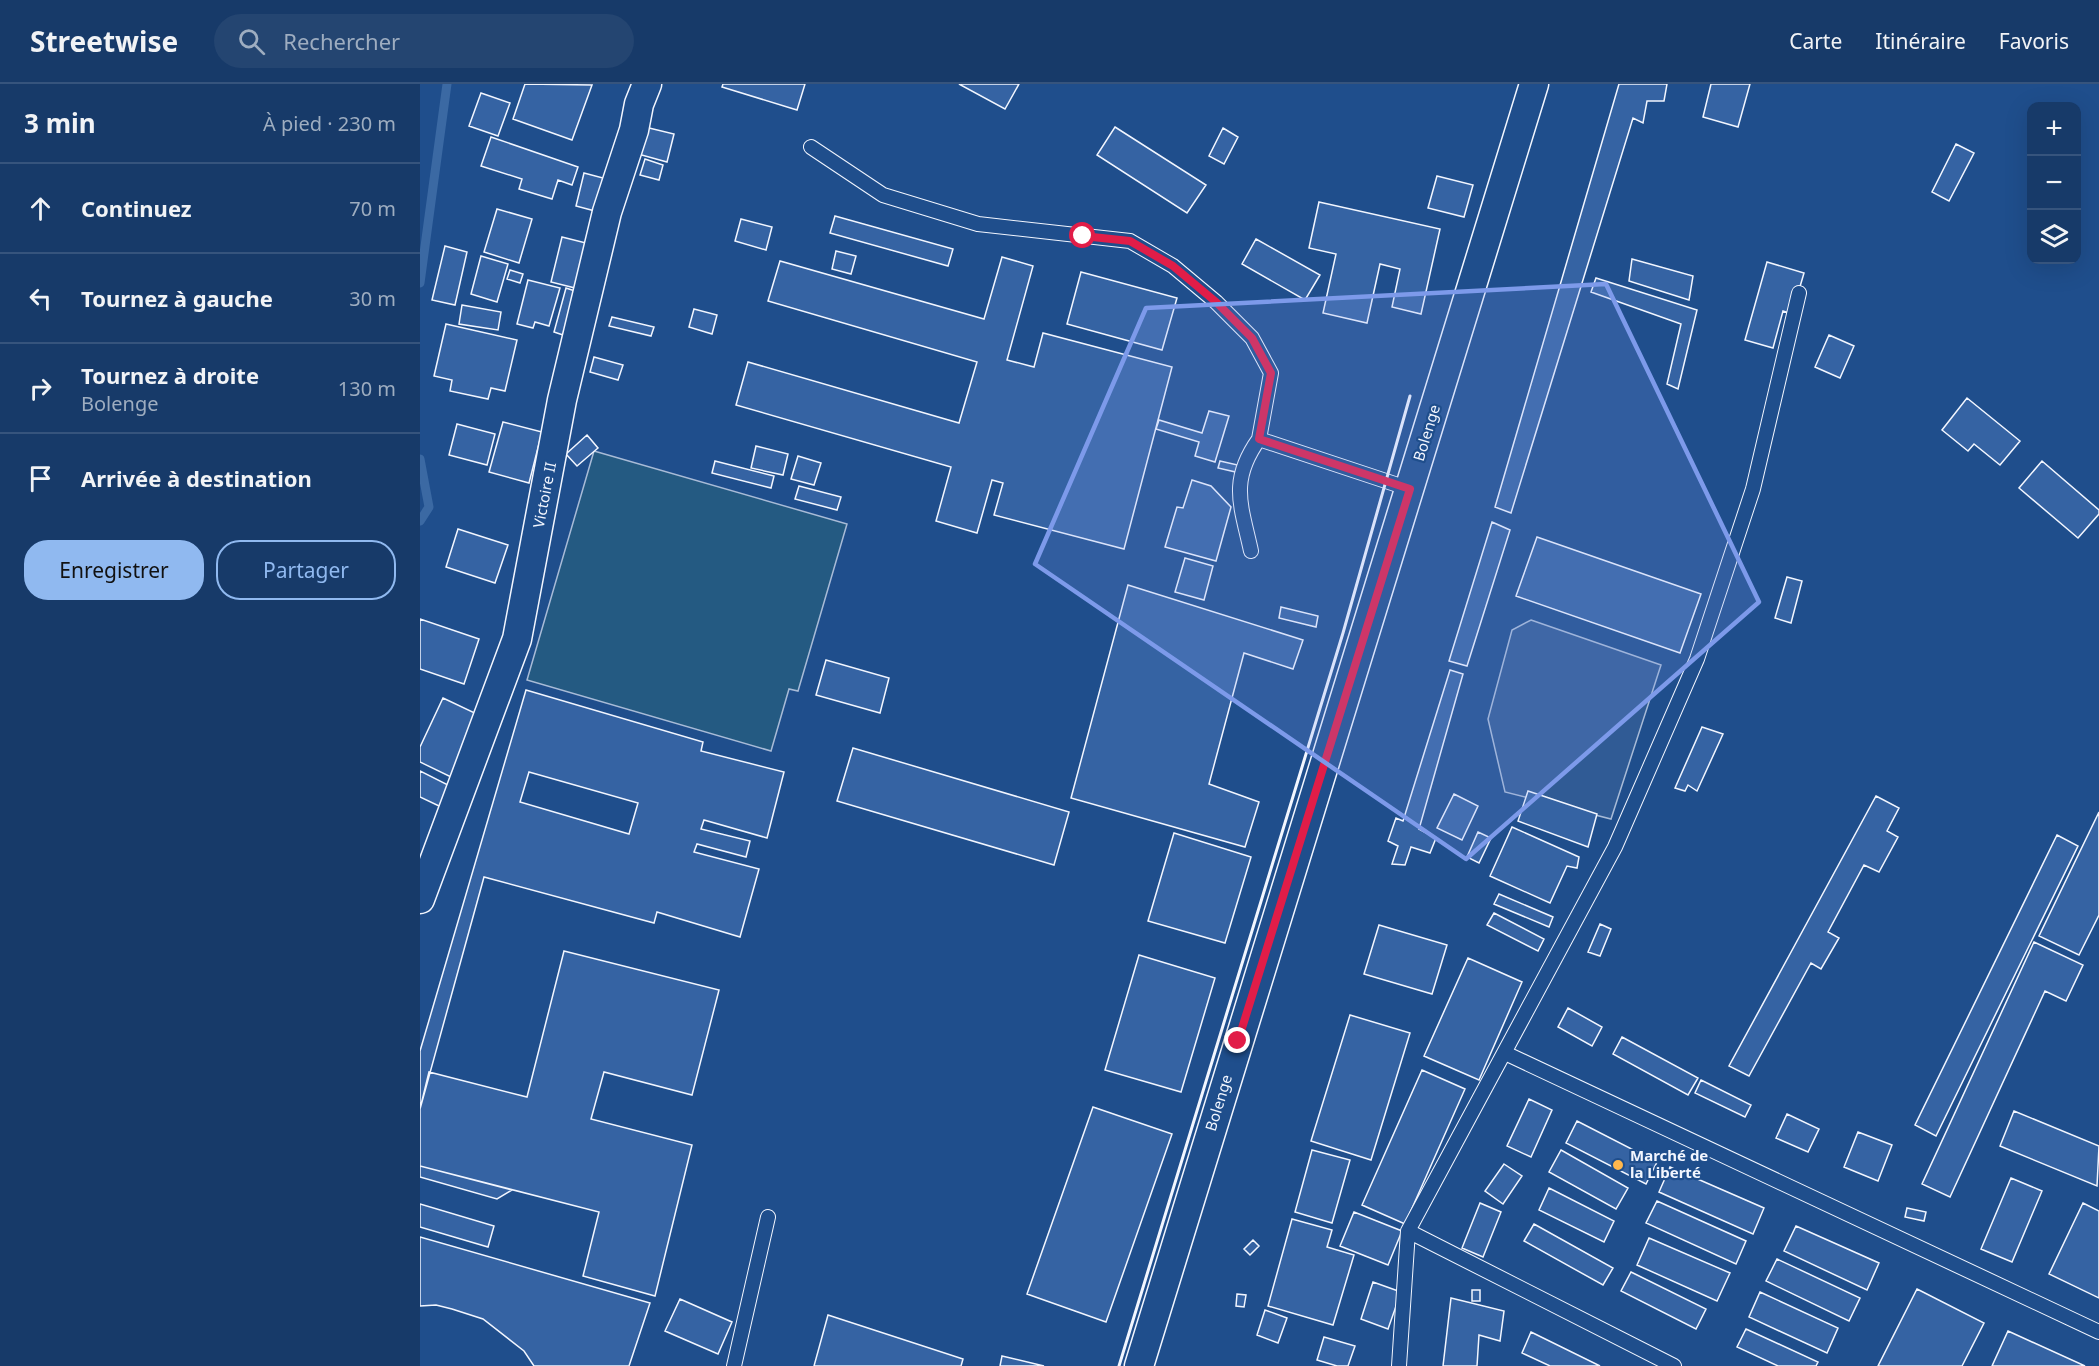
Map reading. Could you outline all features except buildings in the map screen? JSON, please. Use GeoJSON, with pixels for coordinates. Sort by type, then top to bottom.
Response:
{"type":"FeatureCollection","features":[{"type":"Feature","properties":{"kind":"street","name":"Victoire II"},"geometry":{"type":"LineString","coordinates":[[420,899],[517,639],[568,378],[607,212],[647,84]]}},
{"type":"Feature","properties":{"kind":"street","name":"Bolenge"},"geometry":{"type":"LineString","coordinates":[[1138,1366],[1534,84]]}},
{"type":"Feature","properties":{"kind":"lane"},"geometry":{"type":"LineString","coordinates":[[811,147],[883,195],[978,224],[1130,241],[1173,266],[1216,302],[1252,338],[1271,373],[1259,439],[1246,457],[1238,494],[1251,551]]}},
{"type":"Feature","properties":{"kind":"lane"},"geometry":{"type":"LineString","coordinates":[[1399,1366],[1408,1231],[1615,847],[1697,659],[1753,489],[1799,293]]}},
{"type":"Feature","properties":{"kind":"lane"},"geometry":{"type":"LineString","coordinates":[[1259,439],[1410,489]]}},
{"type":"Feature","properties":{"kind":"lane"},"geometry":{"type":"LineString","coordinates":[[1505,1053],[2099,1332]]}},
{"type":"Feature","properties":{"kind":"lane"},"geometry":{"type":"LineString","coordinates":[[734,1366],[768,1217]]}},
{"type":"Feature","properties":{"kind":"lane"},"geometry":{"type":"LineString","coordinates":[[1408,1231],[1674,1366]]}},
{"type":"Feature","properties":{"kind":"highlighted area"},"geometry":{"type":"Polygon","coordinates":[[[1606,284],[1759,602],[1466,859],[1035,564],[1146,308],[1606,284]]]}},
{"type":"Feature","properties":{"kind":"shaded area"},"geometry":{"type":"Polygon","coordinates":[[[594,451],[847,524],[798,691],[789,689],[771,751],[527,680],[594,451]]]}},
{"type":"Feature","properties":{"kind":"shaded area"},"geometry":{"type":"Polygon","coordinates":[[[1531,620],[1661,665],[1611,819],[1505,792],[1488,719],[1512,630],[1531,620]]]}},
{"type":"Feature","properties":{"kind":"waterway"},"geometry":{"type":"LineString","coordinates":[[420,283],[447,84]]}},
{"type":"Feature","properties":{"kind":"waterway"},"geometry":{"type":"LineString","coordinates":[[420,459],[429,507],[420,521]]}},
{"type":"Feature","properties":{"kind":"wall"},"geometry":{"type":"LineString","coordinates":[[1119,1366],[1343,633],[1410,396]]}},
{"type":"Feature","properties":{"kind":"place","name":"Marché de la Liberté"},"geometry":{"type":"Point","coordinates":[1618,1165]}},
{"type":"Feature","properties":{"kind":"route"},"geometry":{"type":"LineString","coordinates":[[1083,236],[1130,241],[1173,266],[1216,302],[1252,338],[1271,373],[1259,439],[1410,489],[1238,1041]]}}]}
